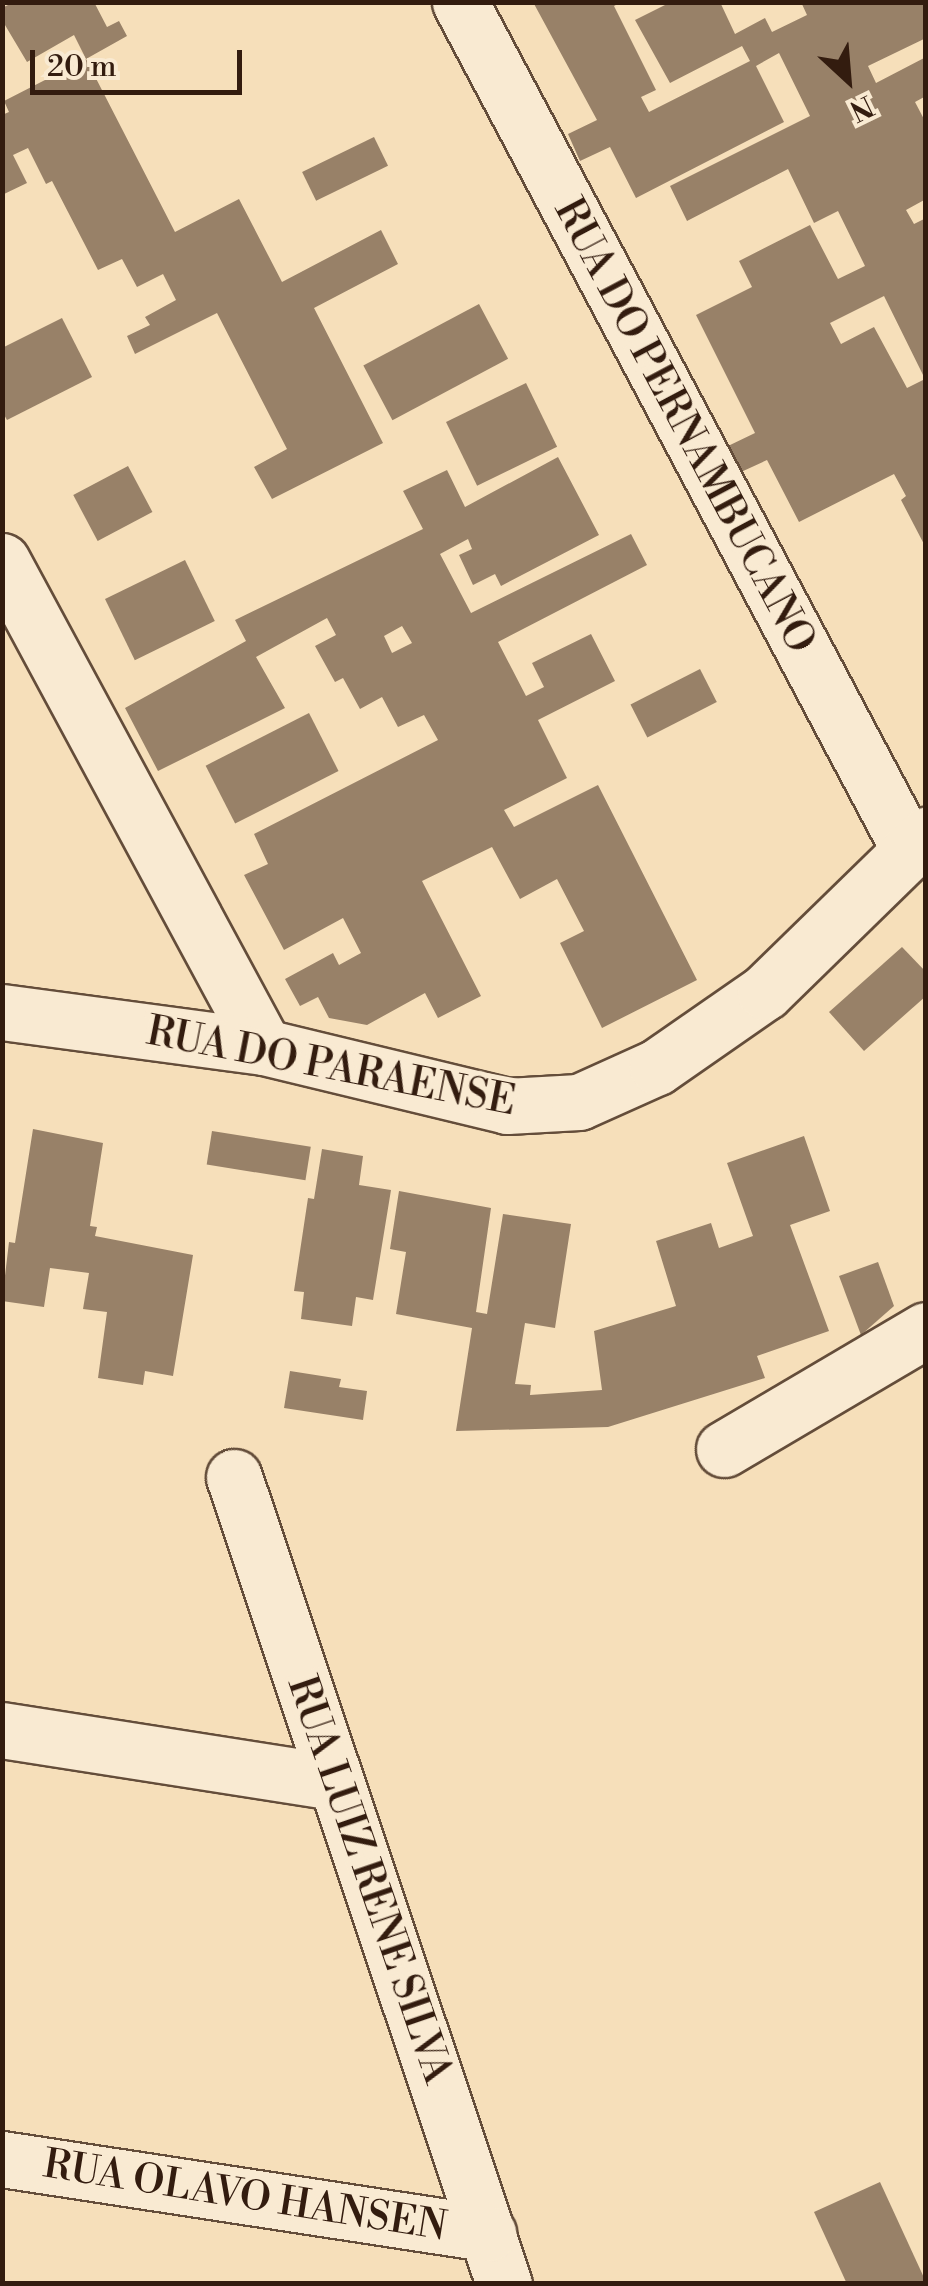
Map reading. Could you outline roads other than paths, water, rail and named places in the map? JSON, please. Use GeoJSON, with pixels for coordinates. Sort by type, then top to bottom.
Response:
{"type":"FeatureCollection","features":[{"type":"Feature","properties":{"kind":"street","name":"RUA DO PERNAMBUCANO"},"geometry":{"type":"LineString","coordinates":[[460,2],[917,842]]}},
{"type":"Feature","properties":{"kind":"street"},"geometry":{"type":"LineString","coordinates":[[2,560],[264,1047]]}},
{"type":"Feature","properties":{"kind":"street","name":"RUA DO PARAENSE"},"geometry":{"type":"LineString","coordinates":[[2,1012],[264,1047],[507,1106],[579,1102],[657,1067],[765,992],[917,842]]}},
{"type":"Feature","properties":{"kind":"street"},"geometry":{"type":"LineString","coordinates":[[724,1449],[926,1330]]}},
{"type":"Feature","properties":{"kind":"street","name":"RUA LUIZ RENE SILVA"},"geometry":{"type":"LineString","coordinates":[[234,1476],[496,2258]]}},
{"type":"Feature","properties":{"kind":"street"},"geometry":{"type":"LineString","coordinates":[[2,1730],[335,1782]]}},
{"type":"Feature","properties":{"kind":"street","name":"RUA OLAVO HANSEN"},"geometry":{"type":"LineString","coordinates":[[2,2159],[496,2258]]}}]}
